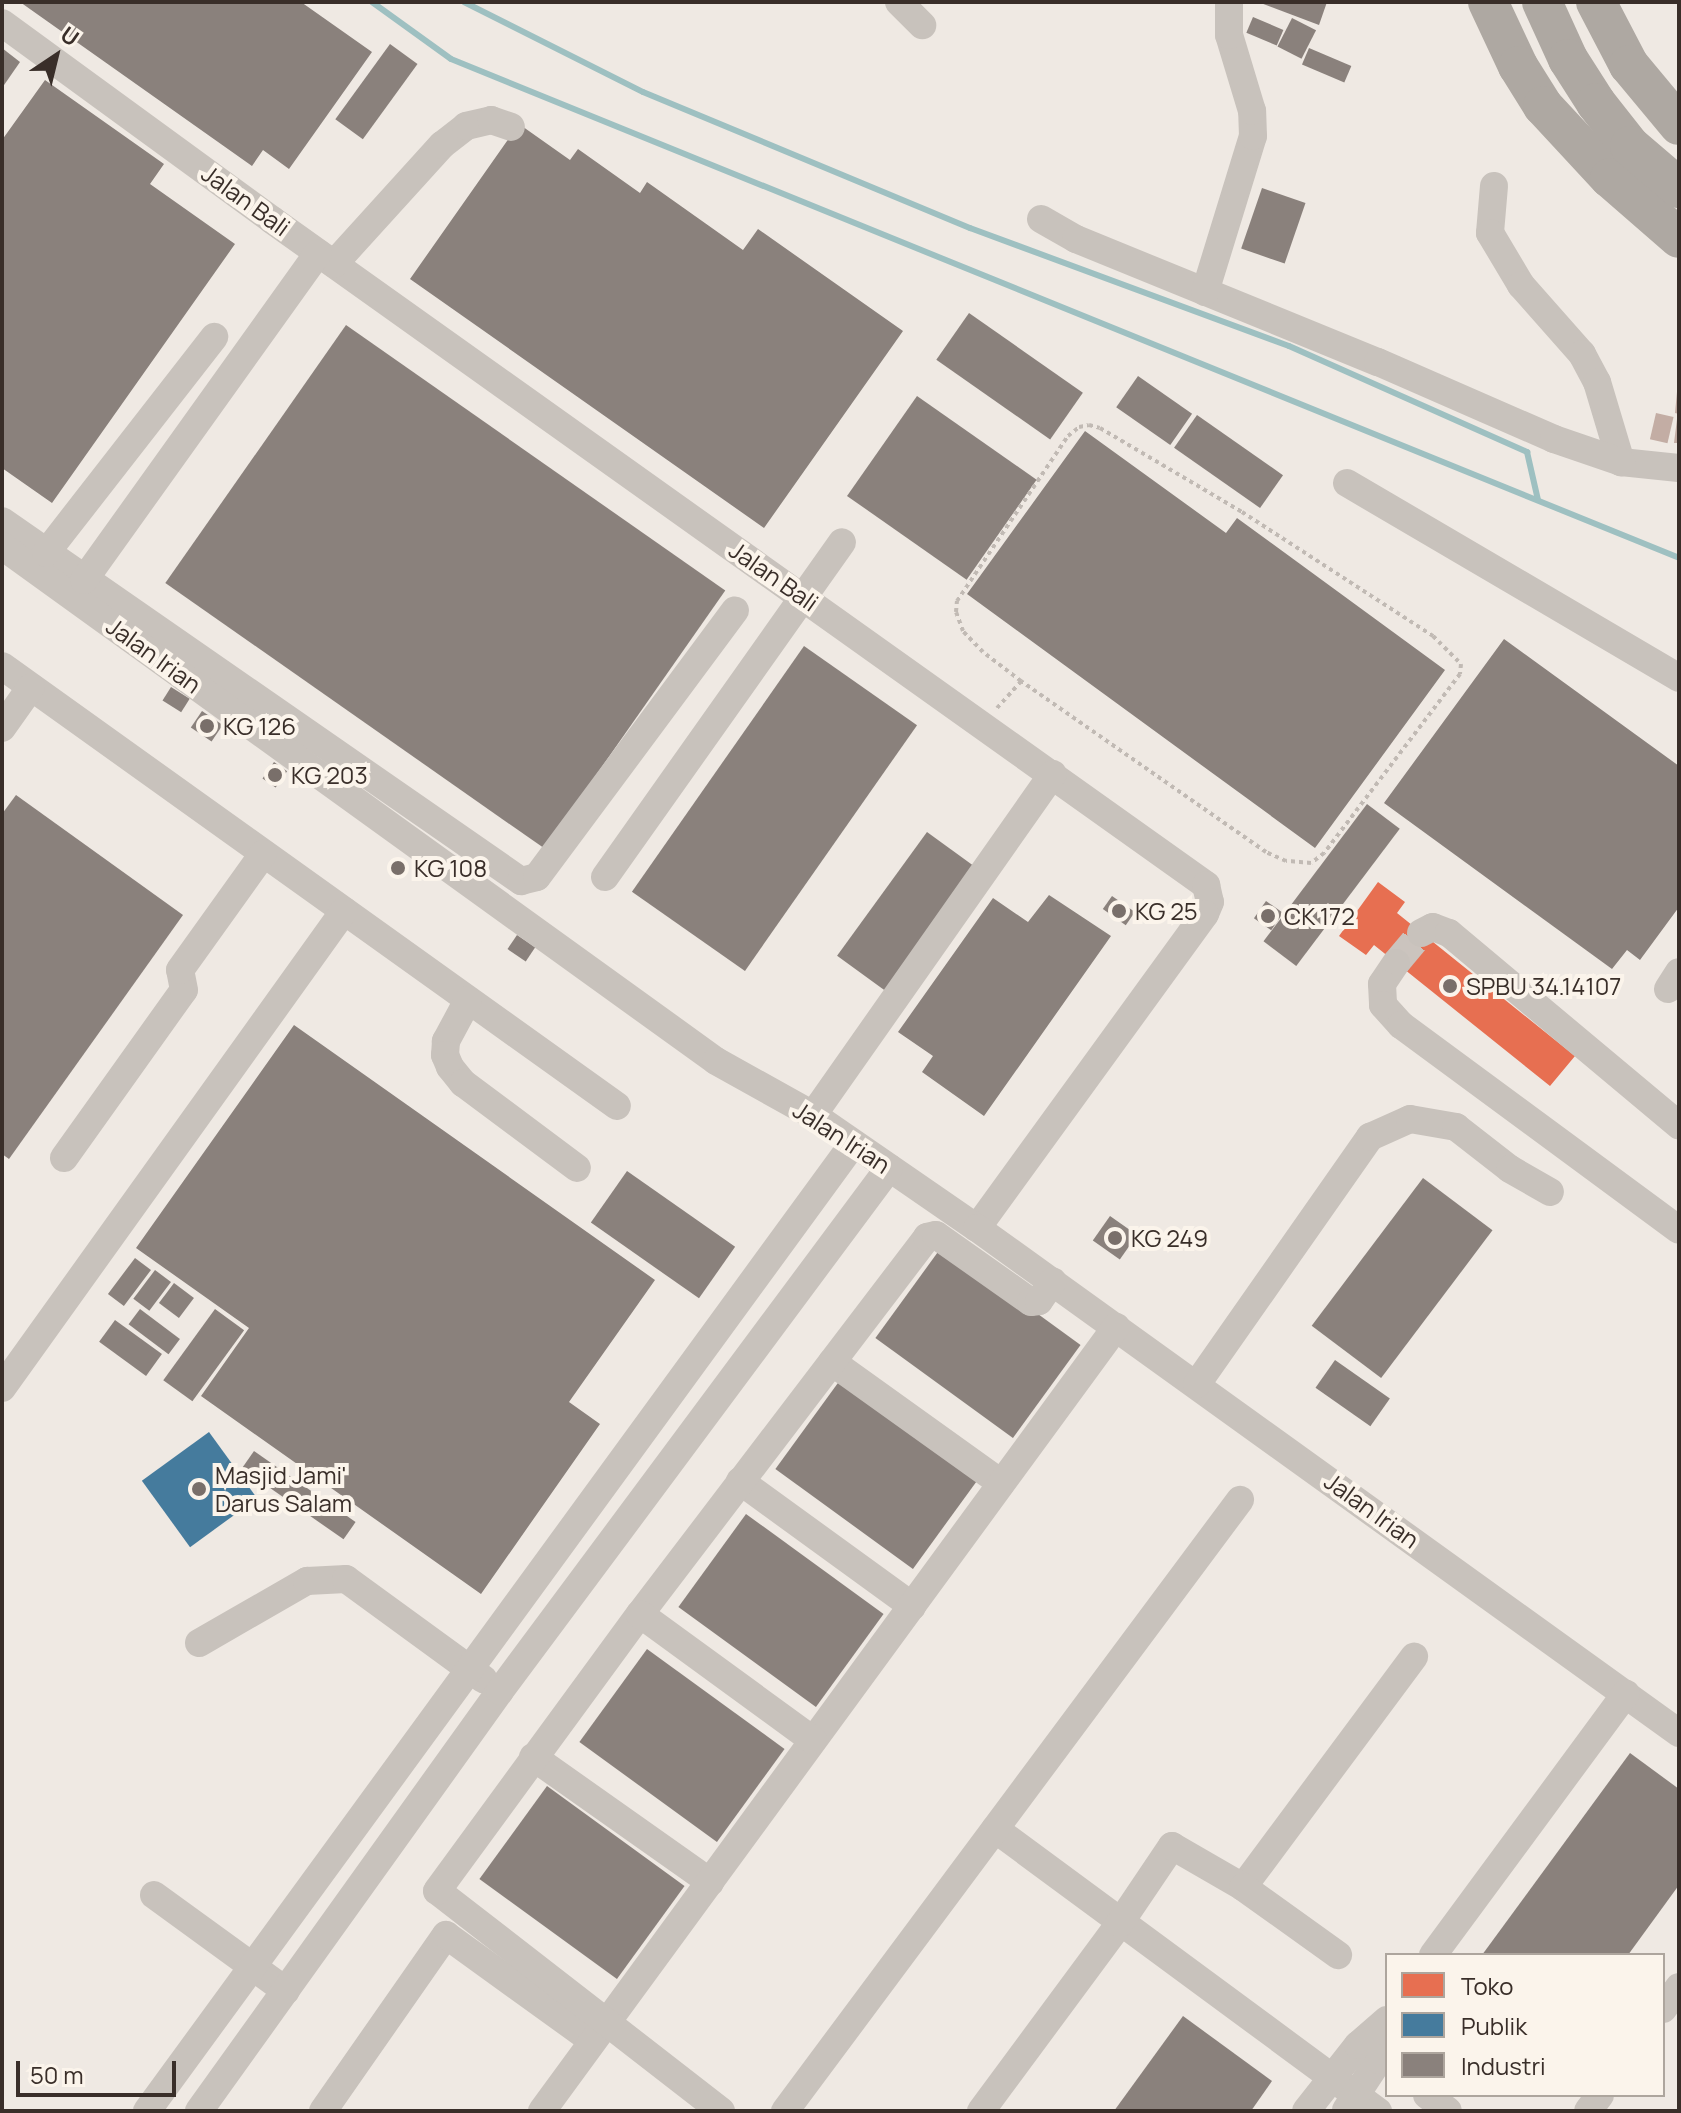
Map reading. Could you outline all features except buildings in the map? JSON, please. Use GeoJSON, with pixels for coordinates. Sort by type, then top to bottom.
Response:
{"type":"FeatureCollection","features":[{"type":"Feature","properties":{"kind":"highway"},"geometry":{"type":"LineString","coordinates":[[1488,2],[1518,66],[1543,106],[1610,178],[1679,238]]}},
{"type":"Feature","properties":{"kind":"highway"},"geometry":{"type":"LineString","coordinates":[[1542,2],[1568,59],[1596,103],[1630,146],[1679,188]]}},
{"type":"Feature","properties":{"kind":"highway"},"geometry":{"type":"LineString","coordinates":[[1596,2],[1629,65],[1679,125]]}},
{"type":"Feature","properties":{"kind":"lane"},"geometry":{"type":"LineString","coordinates":[[899,2],[922,25]]}},
{"type":"Feature","properties":{"kind":"lane"},"geometry":{"type":"LineString","coordinates":[[1205,292],[1253,136],[1252,111],[1229,35],[1229,2]]}},
{"type":"Feature","properties":{"kind":"lane","name":"Jalan Bali"},"geometry":{"type":"LineString","coordinates":[[2,23],[326,258],[1206,885],[1210,902],[1205,914],[977,1228]]}},
{"type":"Feature","properties":{"kind":"lane"},"geometry":{"type":"LineString","coordinates":[[84,580],[326,258],[442,145],[466,126],[491,120],[511,127]]}},
{"type":"Feature","properties":{"kind":"lane"},"geometry":{"type":"LineString","coordinates":[[1494,186],[1490,233],[1521,285],[1582,354],[1597,382],[1621,462]]}},
{"type":"Feature","properties":{"kind":"lane"},"geometry":{"type":"LineString","coordinates":[[1041,219],[1076,239],[1554,439],[1621,462],[1679,468]]}},
{"type":"Feature","properties":{"kind":"lane"},"geometry":{"type":"LineString","coordinates":[[46,553],[214,337]]}},
{"type":"Feature","properties":{"kind":"lane"},"geometry":{"type":"LineString","coordinates":[[1347,483],[1679,678]]}},
{"type":"Feature","properties":{"kind":"lane"},"geometry":{"type":"LineString","coordinates":[[2,521],[521,881],[537,877],[735,610]]}},
{"type":"Feature","properties":{"kind":"lane"},"geometry":{"type":"LineString","coordinates":[[605,877],[842,542]]}},
{"type":"Feature","properties":{"kind":"lane","name":"Jalan Irian"},"geometry":{"type":"LineString","coordinates":[[2,546],[716,1061],[813,1115],[1053,1281],[1679,1733]]}},
{"type":"Feature","properties":{"kind":"lane"},"geometry":{"type":"LineString","coordinates":[[2,666],[617,1106]]}},
{"type":"Feature","properties":{"kind":"lane"},"geometry":{"type":"LineString","coordinates":[[2,728],[31,687]]}},
{"type":"Feature","properties":{"kind":"lane"},"geometry":{"type":"LineString","coordinates":[[813,1115],[1053,774]]}},
{"type":"Feature","properties":{"kind":"lane"},"geometry":{"type":"LineString","coordinates":[[64,1158],[184,990],[180,970],[263,854]]}},
{"type":"Feature","properties":{"kind":"lane"},"geometry":{"type":"LineString","coordinates":[[2,1388],[344,911]]}},
{"type":"Feature","properties":{"kind":"lane"},"geometry":{"type":"LineString","coordinates":[[1421,933],[1433,927],[1449,933],[1679,1125]]}},
{"type":"Feature","properties":{"kind":"lane"},"geometry":{"type":"LineString","coordinates":[[1396,963],[1382,984],[1383,1005],[1401,1025],[1679,1230]]}},
{"type":"Feature","properties":{"kind":"lane"},"geometry":{"type":"LineString","coordinates":[[468,1000],[446,1041],[445,1055],[450,1067],[463,1083],[577,1168]]}},
{"type":"Feature","properties":{"kind":"lane"},"geometry":{"type":"LineString","coordinates":[[1197,1384],[1370,1137],[1410,1119],[1456,1127],[1510,1169],[1550,1192]]}},
{"type":"Feature","properties":{"kind":"lane"},"geometry":{"type":"LineString","coordinates":[[147,2111],[853,1144]]}},
{"type":"Feature","properties":{"kind":"lane"},"geometry":{"type":"LineString","coordinates":[[199,2111],[500,1691],[889,1168]]}},
{"type":"Feature","properties":{"kind":"lane"},"geometry":{"type":"LineString","coordinates":[[600,2031],[437,1891],[640,1614],[927,1237],[936,1235],[1031,1302],[1039,1301],[1053,1281]]}},
{"type":"Feature","properties":{"kind":"lane"},"geometry":{"type":"LineString","coordinates":[[542,2111],[1116,1327]]}},
{"type":"Feature","properties":{"kind":"lane"},"geometry":{"type":"LineString","coordinates":[[832,1362],[1001,1483]]}},
{"type":"Feature","properties":{"kind":"lane"},"geometry":{"type":"LineString","coordinates":[[740,1481],[912,1606]]}},
{"type":"Feature","properties":{"kind":"lane"},"geometry":{"type":"LineString","coordinates":[[785,2111],[1240,1500]]}},
{"type":"Feature","properties":{"kind":"lane"},"geometry":{"type":"LineString","coordinates":[[199,1643],[307,1581],[346,1579],[500,1691]]}},
{"type":"Feature","properties":{"kind":"lane"},"geometry":{"type":"LineString","coordinates":[[640,1614],[813,1740]]}},
{"type":"Feature","properties":{"kind":"lane"},"geometry":{"type":"LineString","coordinates":[[1243,1887],[1414,1657]]}},
{"type":"Feature","properties":{"kind":"lane"},"geometry":{"type":"LineString","coordinates":[[1434,1953],[1626,1693]]}},
{"type":"Feature","properties":{"kind":"lane"},"geometry":{"type":"LineString","coordinates":[[533,1757],[710,1882]]}},
{"type":"Feature","properties":{"kind":"lane"},"geometry":{"type":"LineString","coordinates":[[995,1829],[1332,2077],[1360,2106],[1385,2023]]}},
{"type":"Feature","properties":{"kind":"lane"},"geometry":{"type":"LineString","coordinates":[[981,2111],[1120,1923],[1172,1846],[1243,1887],[1338,1955]]}},
{"type":"Feature","properties":{"kind":"lane"},"geometry":{"type":"LineString","coordinates":[[154,1895],[286,1991]]}},
{"type":"Feature","properties":{"kind":"lane"},"geometry":{"type":"LineString","coordinates":[[323,2111],[446,1935],[721,2111]]}},
{"type":"Feature","properties":{"kind":"lane"},"geometry":{"type":"LineString","coordinates":[[1665,2006],[1679,1987]]}},
{"type":"Feature","properties":{"kind":"lane"},"geometry":{"type":"LineString","coordinates":[[1306,2111],[1332,2077],[1375,2057]]}},
{"type":"Feature","properties":{"kind":"lane"},"geometry":{"type":"LineString","coordinates":[[1430,2097],[1448,2111]]}},
{"type":"Feature","properties":{"kind":"path"},"geometry":{"type":"LineString","coordinates":[[1089,425],[1100,428],[1242,512],[1433,636],[1461,664],[1460,674],[1324,853],[1311,863],[1300,864],[1266,852],[1021,681],[983,652],[963,631],[956,612],[957,601],[1068,436],[1079,427],[1089,425]]}},
{"type":"Feature","properties":{"kind":"path"},"geometry":{"type":"LineString","coordinates":[[982,724],[1021,681]]}},
{"type":"Feature","properties":{"kind":"waterway"},"geometry":{"type":"LineString","coordinates":[[372,2],[451,59],[1679,558]]}},
{"type":"Feature","properties":{"kind":"waterway"},"geometry":{"type":"LineString","coordinates":[[464,2],[643,92],[970,228],[1289,346],[1527,452],[1538,500]]}},
{"type":"Feature","properties":{"kind":"tunnel"},"geometry":{"type":"LineString","coordinates":[[1396,963],[1421,933]]}},
{"type":"Feature","properties":{"kind":"place","name":"KG 126"},"geometry":{"type":"Point","coordinates":[207,726]}},
{"type":"Feature","properties":{"kind":"place","name":"KG 203"},"geometry":{"type":"Point","coordinates":[275,775]}},
{"type":"Feature","properties":{"kind":"place","name":"KG 108"},"geometry":{"type":"Point","coordinates":[398,868]}},
{"type":"Feature","properties":{"kind":"place","name":"KG 25"},"geometry":{"type":"Point","coordinates":[1119,911]}},
{"type":"Feature","properties":{"kind":"place","name":"CK 172"},"geometry":{"type":"Point","coordinates":[1268,916]}},
{"type":"Feature","properties":{"kind":"place","name":"SPBU 34.14107"},"geometry":{"type":"Point","coordinates":[1450,986]}},
{"type":"Feature","properties":{"kind":"place","name":"KG 249"},"geometry":{"type":"Point","coordinates":[1115,1238]}},
{"type":"Feature","properties":{"kind":"place","name":"Masjid Jami' Darus Salam"},"geometry":{"type":"Point","coordinates":[199,1489]}}]}
